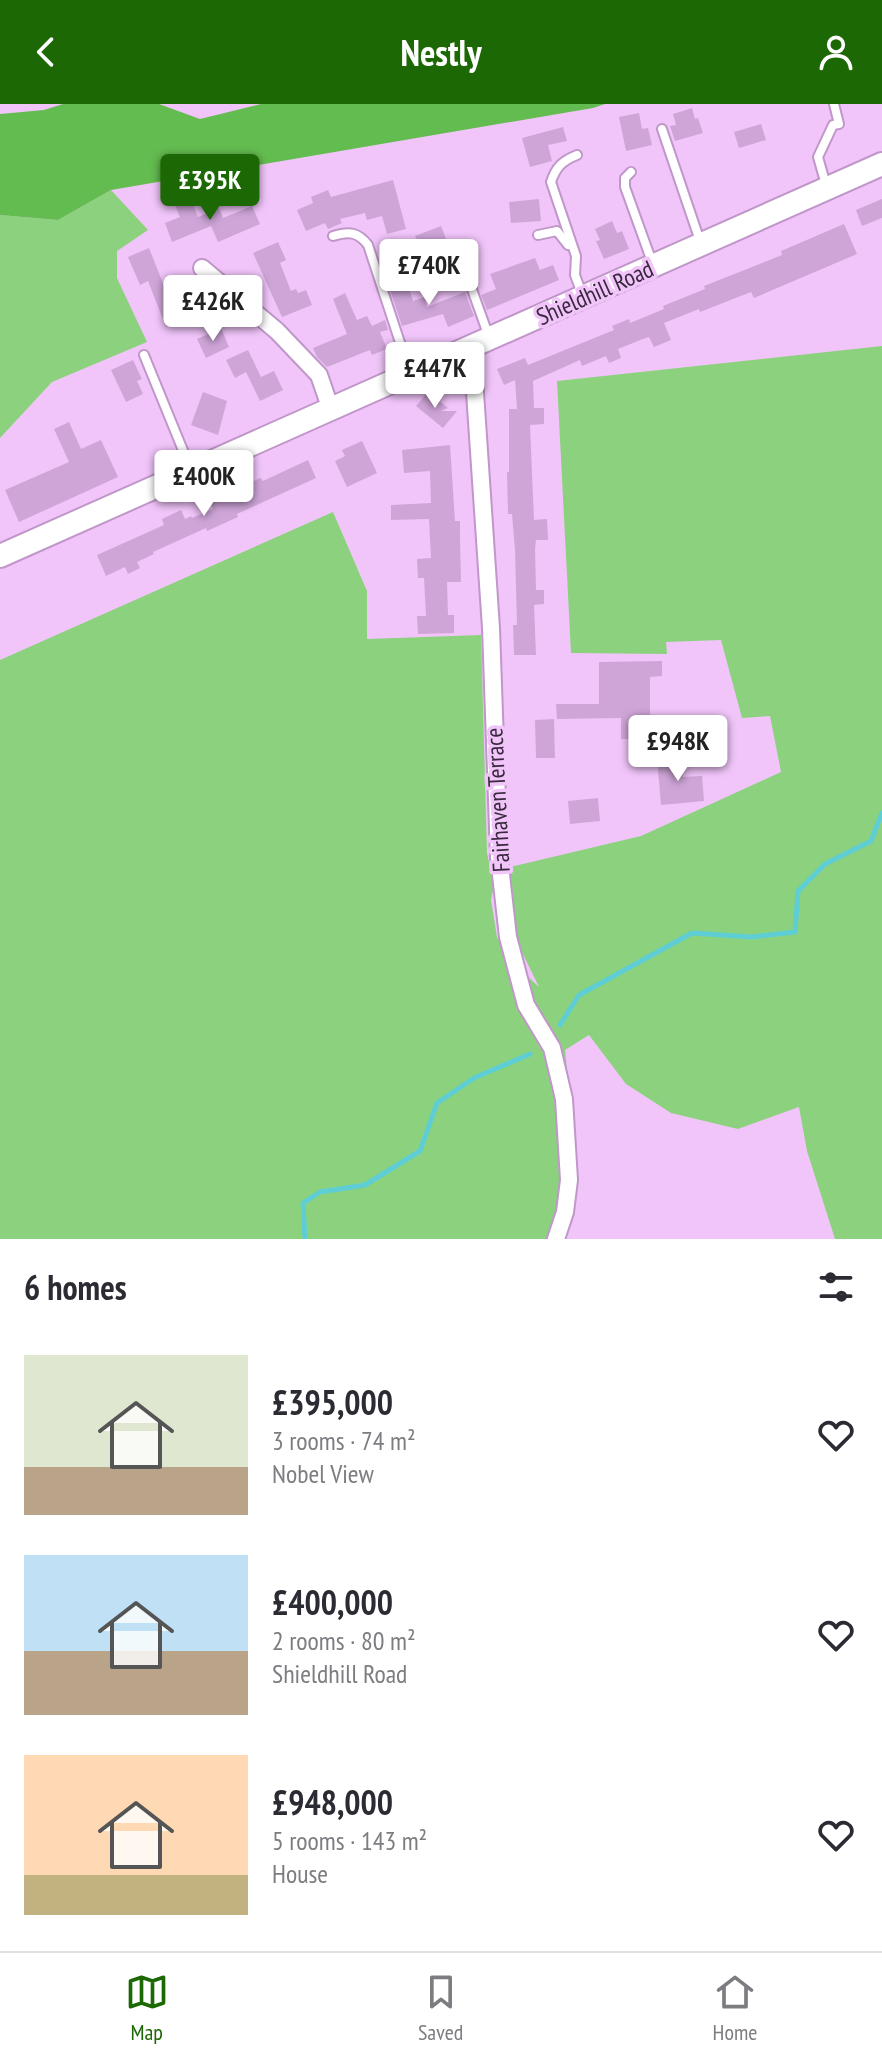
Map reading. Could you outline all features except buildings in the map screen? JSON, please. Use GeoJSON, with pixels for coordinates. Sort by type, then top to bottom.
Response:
{"type":"FeatureCollection","features":[{"type":"Feature","properties":{"kind":"main road","name":"Shieldhill Road"},"geometry":{"type":"LineString","coordinates":[[0,556],[882,164]]}},
{"type":"Feature","properties":{"kind":"street"},"geometry":{"type":"LineString","coordinates":[[202,268],[277,331],[319,375],[331,410]]}},
{"type":"Feature","properties":{"kind":"street","name":"Fairhaven Terrace"},"geometry":{"type":"LineString","coordinates":[[481,344],[499,857],[508,937],[526,1005],[552,1048],[564,1099],[569,1180],[565,1212],[556,1239]]}},
{"type":"Feature","properties":{"kind":"lane"},"geometry":{"type":"LineString","coordinates":[[828,189],[818,157],[833,125],[839,124],[834,104]]}},
{"type":"Feature","properties":{"kind":"lane"},"geometry":{"type":"LineString","coordinates":[[662,129],[702,246]]}},
{"type":"Feature","properties":{"kind":"lane"},"geometry":{"type":"LineString","coordinates":[[577,155],[563,161],[551,182],[576,256],[575,275],[580,300]]}},
{"type":"Feature","properties":{"kind":"lane"},"geometry":{"type":"LineString","coordinates":[[631,172],[625,178],[625,187],[654,267]]}},
{"type":"Feature","properties":{"kind":"lane"},"geometry":{"type":"LineString","coordinates":[[538,235],[557,231],[564,238],[570,249],[572,282],[580,300]]}},
{"type":"Feature","properties":{"kind":"lane"},"geometry":{"type":"LineString","coordinates":[[333,236],[347,232],[361,236],[368,245],[410,375]]}},
{"type":"Feature","properties":{"kind":"lane"},"geometry":{"type":"LineString","coordinates":[[469,281],[481,344]]}},
{"type":"Feature","properties":{"kind":"lane"},"geometry":{"type":"LineString","coordinates":[[144,355],[191,471]]}},
{"type":"Feature","properties":{"kind":"green space"},"geometry":{"type":"Polygon","coordinates":[[[63,104],[159,104],[200,119],[261,104],[605,104],[111,190],[58,220],[0,215],[0,114],[44,110],[63,104]]]}},
{"type":"Feature","properties":{"kind":"green space"},"geometry":{"type":"Polygon","coordinates":[[[111,190],[148,230],[117,251],[117,278],[147,342],[52,382],[0,438],[0,215],[58,220],[111,190]]]}},
{"type":"Feature","properties":{"kind":"green space"},"geometry":{"type":"Polygon","coordinates":[[[882,346],[882,1239],[835,1239],[807,1151],[799,1107],[738,1129],[671,1113],[626,1084],[589,1035],[565,1050],[570,1101],[563,1239],[0,1239],[0,660],[333,512],[367,591],[367,639],[481,635],[487,853],[494,885],[491,900],[497,937],[507,957],[539,987],[516,940],[506,868],[641,836],[781,772],[770,716],[742,718],[721,640],[666,642],[667,654],[571,653],[557,381],[882,346]]]}},
{"type":"Feature","properties":{"kind":"waterway"},"geometry":{"type":"LineString","coordinates":[[560,1025],[579,995],[692,933],[752,937],[795,932],[798,891],[825,864],[871,841],[882,813]]}},
{"type":"Feature","properties":{"kind":"waterway"},"geometry":{"type":"LineString","coordinates":[[305,1239],[303,1203],[320,1192],[365,1185],[420,1151],[437,1103],[474,1078],[530,1054]]}}]}
